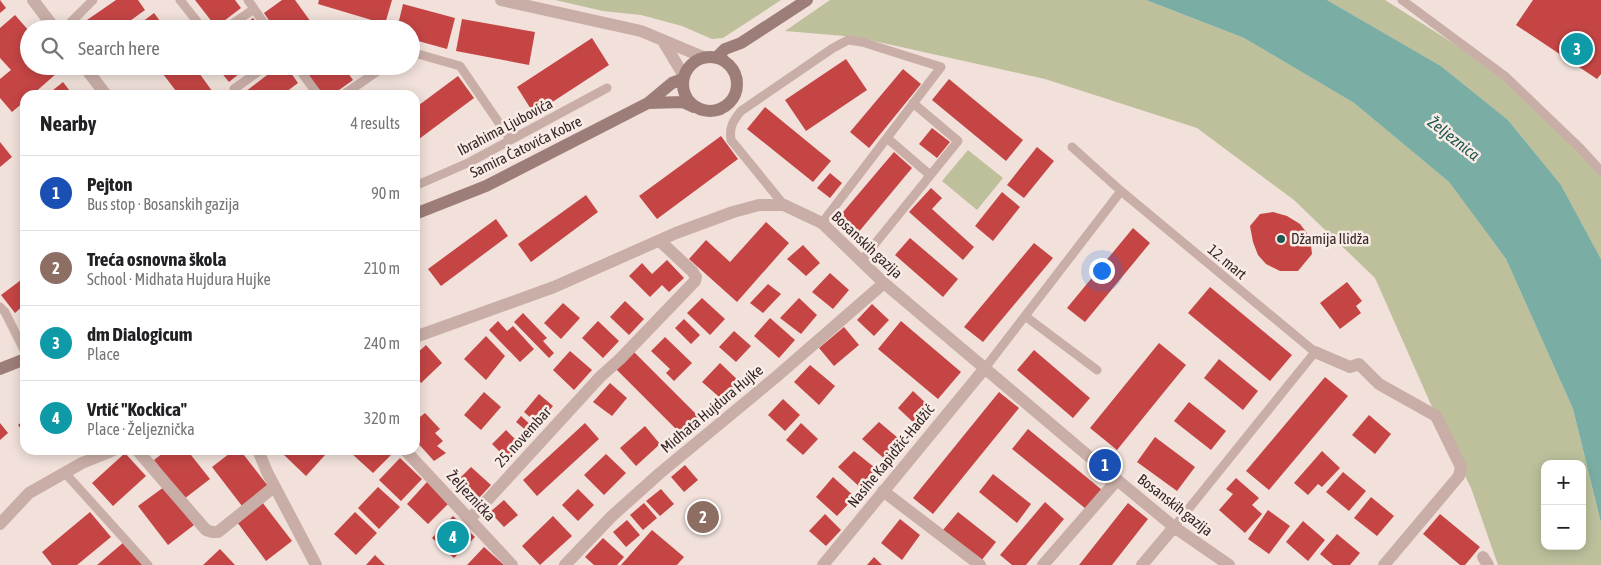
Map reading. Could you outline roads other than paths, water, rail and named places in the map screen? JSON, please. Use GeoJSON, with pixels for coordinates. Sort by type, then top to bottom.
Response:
{"type":"FeatureCollection","features":[{"type":"Feature","properties":{"kind":"main road"},"geometry":{"type":"LineString","coordinates":[[716,57],[725,49],[743,42],[807,0]]}},
{"type":"Feature","properties":{"kind":"main road"},"geometry":{"type":"LineString","coordinates":[[648,103],[683,102],[706,111],[724,108],[736,94],[737,80],[734,61],[743,42]]}},
{"type":"Feature","properties":{"kind":"main road"},"geometry":{"type":"LineString","coordinates":[[697,108],[687,99],[682,86],[683,78],[693,62],[703,57],[716,57],[724,60],[731,65],[737,80]]}},
{"type":"Feature","properties":{"kind":"main road"},"geometry":{"type":"LineString","coordinates":[[648,103],[672,83],[683,78]]}},
{"type":"Feature","properties":{"kind":"main road","name":"Samira Ćatovića Kobre"},"geometry":{"type":"LineString","coordinates":[[420,212],[486,186],[648,103]]}},
{"type":"Feature","properties":{"kind":"main road"},"geometry":{"type":"LineString","coordinates":[[0,369],[20,361]]}},
{"type":"Feature","properties":{"kind":"street"},"geometry":{"type":"LineString","coordinates":[[33,0],[48,20]]}},
{"type":"Feature","properties":{"kind":"street"},"geometry":{"type":"LineString","coordinates":[[501,0],[641,30],[662,41],[703,57]]}},
{"type":"Feature","properties":{"kind":"street"},"geometry":{"type":"LineString","coordinates":[[662,41],[683,78]]}},
{"type":"Feature","properties":{"kind":"street"},"geometry":{"type":"LineString","coordinates":[[91,75],[102,90]]}},
{"type":"Feature","properties":{"kind":"street","name":"Bosanskih gazija"},"geometry":{"type":"LineString","coordinates":[[420,335],[554,287],[676,233],[733,212],[759,205],[784,205],[822,223],[884,283],[1117,480],[1174,527],[1229,565]]}},
{"type":"Feature","properties":{"kind":"street","name":"25. novembar"},"geometry":{"type":"LineString","coordinates":[[470,519],[600,376],[620,359],[695,281],[696,276],[692,271],[660,241]]}},
{"type":"Feature","properties":{"kind":"street","name":"Midhata Hujdura Hujke"},"geometry":{"type":"LineString","coordinates":[[565,565],[612,516],[884,283]]}},
{"type":"Feature","properties":{"kind":"street"},"geometry":{"type":"LineString","coordinates":[[1315,352],[1350,367],[1358,364],[1379,384],[1436,416],[1461,468],[1459,476],[1384,565]]}},
{"type":"Feature","properties":{"kind":"street","name":"Nasihe Kapidžić-Hadžić"},"geometry":{"type":"LineString","coordinates":[[827,564],[883,491],[985,368]]}},
{"type":"Feature","properties":{"kind":"street"},"geometry":{"type":"LineString","coordinates":[[0,524],[28,492],[82,463],[102,455]]}},
{"type":"Feature","properties":{"kind":"street"},"geometry":{"type":"LineString","coordinates":[[141,455],[206,530],[212,532],[218,532],[274,487]]}},
{"type":"Feature","properties":{"kind":"street"},"geometry":{"type":"LineString","coordinates":[[260,455],[311,563]]}},
{"type":"Feature","properties":{"kind":"street","name":"Željeznička"},"geometry":{"type":"LineString","coordinates":[[410,455],[512,565]]}},
{"type":"Feature","properties":{"kind":"street"},"geometry":{"type":"LineString","coordinates":[[1043,565],[1117,480]]}},
{"type":"Feature","properties":{"kind":"street"},"geometry":{"type":"LineString","coordinates":[[883,491],[980,565]]}},
{"type":"Feature","properties":{"kind":"street"},"geometry":{"type":"LineString","coordinates":[[1142,565],[1174,527]]}},
{"type":"Feature","properties":{"kind":"lane"},"geometry":{"type":"LineString","coordinates":[[73,20],[93,0]]}},
{"type":"Feature","properties":{"kind":"lane"},"geometry":{"type":"LineString","coordinates":[[180,0],[196,20]]}},
{"type":"Feature","properties":{"kind":"lane"},"geometry":{"type":"LineString","coordinates":[[248,0],[262,20]]}},
{"type":"Feature","properties":{"kind":"lane"},"geometry":{"type":"LineString","coordinates":[[1402,0],[1505,76],[1601,171]]}},
{"type":"Feature","properties":{"kind":"lane"},"geometry":{"type":"LineString","coordinates":[[238,20],[254,9]]}},
{"type":"Feature","properties":{"kind":"lane"},"geometry":{"type":"LineString","coordinates":[[784,205],[731,140],[730,129],[733,120],[741,111],[833,48],[848,40],[862,42],[941,67],[822,223]]}},
{"type":"Feature","properties":{"kind":"lane"},"geometry":{"type":"LineString","coordinates":[[420,55],[460,66],[510,140]]}},
{"type":"Feature","properties":{"kind":"lane"},"geometry":{"type":"LineString","coordinates":[[234,89],[253,75]]}},
{"type":"Feature","properties":{"kind":"lane"},"geometry":{"type":"LineString","coordinates":[[304,75],[314,90]]}},
{"type":"Feature","properties":{"kind":"lane"},"geometry":{"type":"LineString","coordinates":[[350,90],[372,75]]}},
{"type":"Feature","properties":{"kind":"lane","name":"Ibrahima Ljubovića"},"geometry":{"type":"LineString","coordinates":[[420,184],[470,162],[606,88]]}},
{"type":"Feature","properties":{"kind":"lane"},"geometry":{"type":"LineString","coordinates":[[861,260],[958,141],[913,103]]}},
{"type":"Feature","properties":{"kind":"lane"},"geometry":{"type":"LineString","coordinates":[[887,138],[930,175]]}},
{"type":"Feature","properties":{"kind":"lane","name":"12. mart"},"geometry":{"type":"LineString","coordinates":[[1072,147],[1121,191],[1315,352]]}},
{"type":"Feature","properties":{"kind":"lane"},"geometry":{"type":"LineString","coordinates":[[985,368],[1121,191]]}},
{"type":"Feature","properties":{"kind":"lane"},"geometry":{"type":"LineString","coordinates":[[0,307],[5,312],[20,342]]}},
{"type":"Feature","properties":{"kind":"lane"},"geometry":{"type":"LineString","coordinates":[[1025,316],[1096,370]]}},
{"type":"Feature","properties":{"kind":"lane"},"geometry":{"type":"LineString","coordinates":[[1174,527],[1315,352]]}},
{"type":"Feature","properties":{"kind":"lane"},"geometry":{"type":"LineString","coordinates":[[65,473],[148,565]]}},
{"type":"Feature","properties":{"kind":"water","name":"Željeznica"},"geometry":{"type":"Polygon","coordinates":[[[1146,0],[1327,0],[1441,66],[1508,120],[1561,185],[1601,259],[1601,523],[1573,409],[1506,259],[1449,182],[1354,103],[1244,38],[1146,0]]]}},
{"type":"Feature","properties":{"kind":"place","name":"dm Dialogicum"},"geometry":{"type":"Point","coordinates":[1577,49]}},
{"type":"Feature","properties":{"kind":"place","name":"Džamija Ilidža"},"geometry":{"type":"Point","coordinates":[1281,239]}},
{"type":"Feature","properties":{"kind":"place","name":"Pejton"},"geometry":{"type":"Point","coordinates":[1105,465]}},
{"type":"Feature","properties":{"kind":"place","name":"Treća osnovna škola"},"geometry":{"type":"Point","coordinates":[703,517]}},
{"type":"Feature","properties":{"kind":"place","name":"Vrtić \"Kockica\""},"geometry":{"type":"Point","coordinates":[453,537]}}]}
